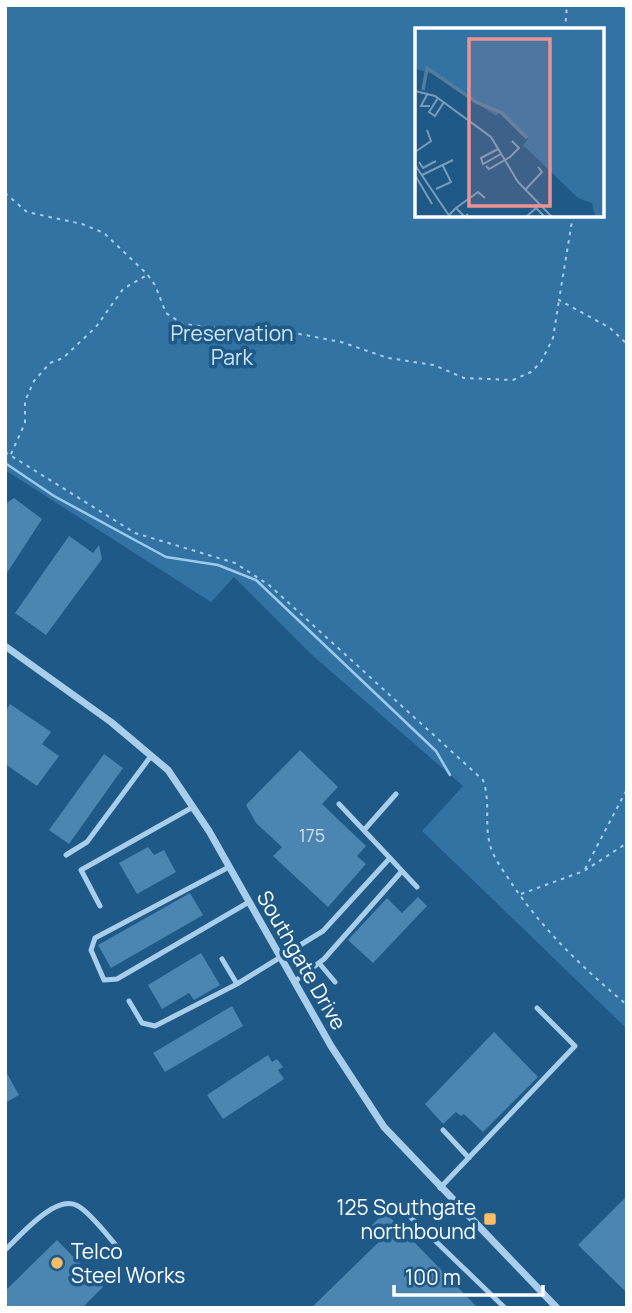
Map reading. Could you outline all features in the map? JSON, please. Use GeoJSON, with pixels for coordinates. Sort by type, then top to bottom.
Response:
{"type":"FeatureCollection","features":[{"type":"Feature","properties":{"kind":"street","name":"Southgate Drive"},"geometry":{"type":"LineString","coordinates":[[5,646],[111,722],[168,770],[193,807],[294,982],[384,1127],[557,1308]]}},
{"type":"Feature","properties":{"kind":"lane"},"geometry":{"type":"LineString","coordinates":[[66,855],[87,842],[152,756]]}},
{"type":"Feature","properties":{"kind":"lane"},"geometry":{"type":"LineString","coordinates":[[365,829],[396,794]]}},
{"type":"Feature","properties":{"kind":"lane"},"geometry":{"type":"LineString","coordinates":[[339,804],[417,887]]}},
{"type":"Feature","properties":{"kind":"lane"},"geometry":{"type":"LineString","coordinates":[[100,906],[81,870],[193,807]]}},
{"type":"Feature","properties":{"kind":"lane"},"geometry":{"type":"LineString","coordinates":[[129,1001],[142,1023],[155,1026],[237,984],[323,931],[390,858]]}},
{"type":"Feature","properties":{"kind":"lane"},"geometry":{"type":"LineString","coordinates":[[229,867],[95,938],[91,950],[104,980],[117,979],[249,902]]}},
{"type":"Feature","properties":{"kind":"lane"},"geometry":{"type":"LineString","coordinates":[[294,982],[319,962],[402,871]]}},
{"type":"Feature","properties":{"kind":"lane"},"geometry":{"type":"LineString","coordinates":[[222,959],[237,984]]}},
{"type":"Feature","properties":{"kind":"lane"},"geometry":{"type":"LineString","coordinates":[[319,962],[335,982]]}},
{"type":"Feature","properties":{"kind":"lane"},"geometry":{"type":"LineString","coordinates":[[440,1188],[575,1046],[537,1008]]}},
{"type":"Feature","properties":{"kind":"lane"},"geometry":{"type":"LineString","coordinates":[[443,1130],[469,1158]]}},
{"type":"Feature","properties":{"kind":"lane"},"geometry":{"type":"LineString","coordinates":[[5,1250],[50,1209],[65,1203],[78,1206],[121,1251]]}},
{"type":"Feature","properties":{"kind":"lane"},"geometry":{"type":"LineString","coordinates":[[398,1205],[505,1308]]}},
{"type":"Feature","properties":{"kind":"path"},"geometry":{"type":"LineString","coordinates":[[565,28],[567,5]]}},
{"type":"Feature","properties":{"kind":"path"},"geometry":{"type":"LineString","coordinates":[[615,5],[627,6]]}},
{"type":"Feature","properties":{"kind":"path"},"geometry":{"type":"LineString","coordinates":[[5,193],[27,212],[104,233],[147,274],[155,285],[166,313],[183,324],[234,330],[279,330],[341,342],[388,358],[434,365],[464,378],[488,381],[513,380],[536,367],[553,338],[573,217]]}},
{"type":"Feature","properties":{"kind":"path"},"geometry":{"type":"LineString","coordinates":[[10,455],[25,423],[25,401],[33,381],[50,363],[63,358],[96,327],[123,289],[147,274]]}},
{"type":"Feature","properties":{"kind":"path"},"geometry":{"type":"LineString","coordinates":[[559,300],[610,328],[627,344]]}},
{"type":"Feature","properties":{"kind":"path"},"geometry":{"type":"LineString","coordinates":[[5,452],[135,533],[234,564],[269,585],[483,780],[488,795],[489,844],[520,894],[577,963],[627,1005]]}},
{"type":"Feature","properties":{"kind":"path"},"geometry":{"type":"LineString","coordinates":[[584,871],[627,789]]}},
{"type":"Feature","properties":{"kind":"path"},"geometry":{"type":"LineString","coordinates":[[520,894],[584,871],[627,842]]}},
{"type":"Feature","properties":{"kind":"green space","name":"Preservation Park"},"geometry":{"type":"Polygon","coordinates":[[[5,5],[627,5],[627,1029],[422,831],[463,786],[312,655],[234,577],[211,602],[5,470],[5,5]]]}},
{"type":"Feature","properties":{"kind":"building"},"geometry":{"type":"Polygon","coordinates":[[[14,498],[42,519],[5,576],[5,504],[14,498]]]}},
{"type":"Feature","properties":{"kind":"building"},"geometry":{"type":"Polygon","coordinates":[[[69,536],[93,553],[99,545],[102,559],[46,635],[15,613],[69,536]]]}},
{"type":"Feature","properties":{"kind":"building"},"geometry":{"type":"Polygon","coordinates":[[[10,704],[51,732],[42,744],[59,756],[37,786],[5,764],[5,712],[10,704]]]}},
{"type":"Feature","properties":{"kind":"building"},"geometry":{"type":"Polygon","coordinates":[[[300,750],[338,787],[322,804],[366,846],[357,856],[366,864],[328,907],[273,856],[282,847],[256,823],[246,805],[300,750]]]}},
{"type":"Feature","properties":{"kind":"building"},"geometry":{"type":"Polygon","coordinates":[[[104,754],[123,768],[69,844],[49,830],[104,754]]]}},
{"type":"Feature","properties":{"kind":"building"},"geometry":{"type":"Polygon","coordinates":[[[148,847],[154,855],[164,850],[176,872],[137,894],[119,863],[148,847]]]}},
{"type":"Feature","properties":{"kind":"building"},"geometry":{"type":"Polygon","coordinates":[[[190,893],[203,915],[111,968],[98,945],[190,893]]]}},
{"type":"Feature","properties":{"kind":"building"},"geometry":{"type":"Polygon","coordinates":[[[418,897],[427,906],[373,963],[348,940],[387,898],[402,913],[418,897]]]}},
{"type":"Feature","properties":{"kind":"building"},"geometry":{"type":"Polygon","coordinates":[[[201,953],[220,985],[194,1000],[189,993],[162,1009],[148,985],[201,953]]]}},
{"type":"Feature","properties":{"kind":"building"},"geometry":{"type":"Polygon","coordinates":[[[232,1006],[243,1026],[165,1072],[153,1053],[232,1006]]]}},
{"type":"Feature","properties":{"kind":"building"},"geometry":{"type":"Polygon","coordinates":[[[494,1032],[538,1077],[483,1132],[464,1114],[461,1116],[456,1112],[443,1124],[425,1104],[494,1032]]]}},
{"type":"Feature","properties":{"kind":"building"},"geometry":{"type":"Polygon","coordinates":[[[268,1055],[272,1062],[277,1059],[283,1067],[278,1070],[284,1079],[223,1119],[207,1095],[268,1055]]]}},
{"type":"Feature","properties":{"kind":"building"},"geometry":{"type":"Polygon","coordinates":[[[5,1070],[19,1095],[5,1103],[5,1070]]]}},
{"type":"Feature","properties":{"kind":"building"},"geometry":{"type":"Polygon","coordinates":[[[627,1196],[627,1293],[578,1245],[627,1196]]]}},
{"type":"Feature","properties":{"kind":"building"},"geometry":{"type":"Polygon","coordinates":[[[385,1212],[478,1308],[311,1308],[383,1238],[371,1226],[385,1212]]]}},
{"type":"Feature","properties":{"kind":"building","name":"Telco Steel Works"},"geometry":{"type":"Polygon","coordinates":[[[57,1240],[103,1287],[82,1308],[5,1308],[5,1291],[57,1240]]]}},
{"type":"Feature","properties":{"kind":"waterway"},"geometry":{"type":"LineString","coordinates":[[5,463],[54,496],[166,557],[218,565],[256,580],[436,751],[450,775]]}},
{"type":"Feature","properties":{"kind":"place","name":"125 Southgate northbound"},"geometry":{"type":"Point","coordinates":[490,1219]}},
{"type":"Feature","properties":{"kind":"place","name":"Telco Steel Works"},"geometry":{"type":"Point","coordinates":[57,1263]}}]}
